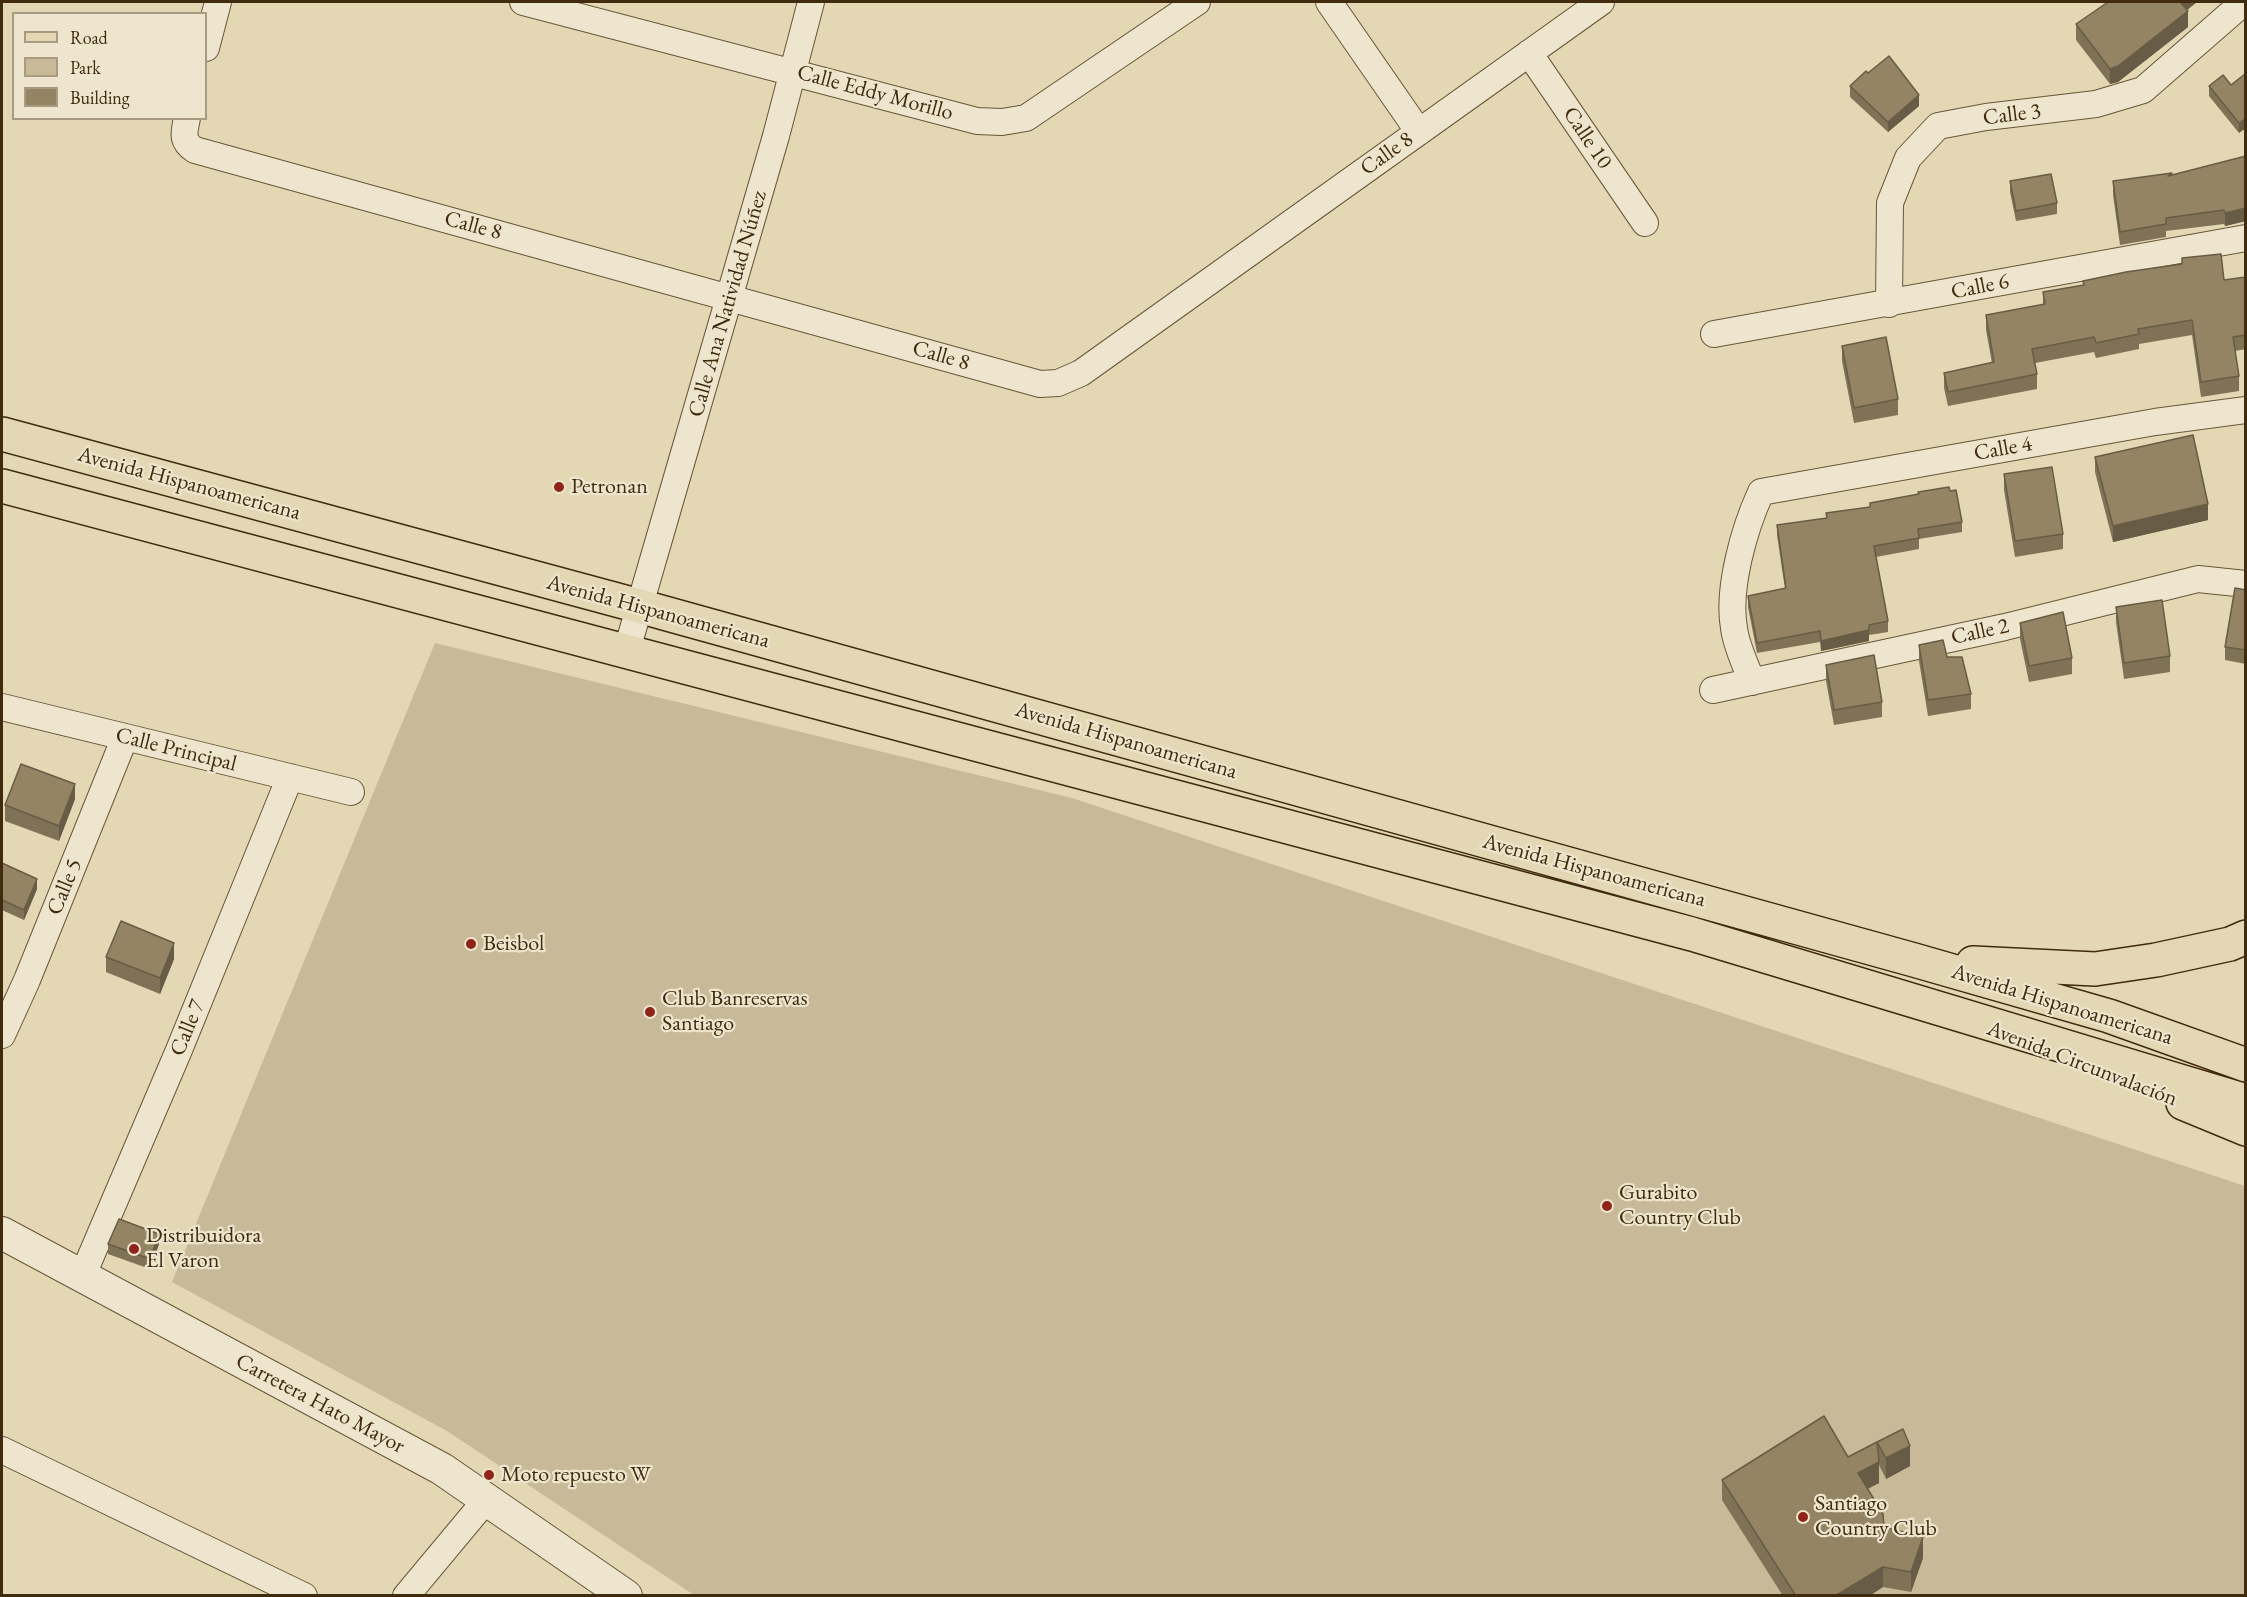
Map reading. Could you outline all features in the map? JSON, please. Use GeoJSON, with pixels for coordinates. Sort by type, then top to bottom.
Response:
{"type":"FeatureCollection","features":[{"type":"Feature","properties":{"kind":"main road","name":"Avenida Hispanoamericana"},"geometry":{"type":"LineString","coordinates":[[2,434],[639,606],[1914,960],[2109,1016],[2246,1065]]}},
{"type":"Feature","properties":{"kind":"main road","name":"Avenida Hispanoamericana"},"geometry":{"type":"LineString","coordinates":[[2,486],[1692,934],[1918,1002]]}},
{"type":"Feature","properties":{"kind":"main road"},"geometry":{"type":"LineString","coordinates":[[1914,960],[2095,969],[2156,960],[2230,944],[2246,937]]}},
{"type":"Feature","properties":{"kind":"main road"},"geometry":{"type":"LineString","coordinates":[[1918,1002],[2246,1101]]}},
{"type":"Feature","properties":{"kind":"main road","name":"Avenida Circunvalación"},"geometry":{"type":"LineString","coordinates":[[1918,1002],[2231,1121],[2246,1129]]}},
{"type":"Feature","properties":{"kind":"street"},"geometry":{"type":"LineString","coordinates":[[207,44],[218,2]]}},
{"type":"Feature","properties":{"kind":"street","name":"Calle Eddy Morillo"},"geometry":{"type":"LineString","coordinates":[[523,2],[559,6],[977,121],[1002,122],[1026,118],[1197,2]]}},
{"type":"Feature","properties":{"kind":"street","name":"Calle Ana Natividad Núñez"},"geometry":{"type":"LineString","coordinates":[[626,653],[730,297],[794,71],[811,2]]}},
{"type":"Feature","properties":{"kind":"street"},"geometry":{"type":"LineString","coordinates":[[1329,2],[1419,132]]}},
{"type":"Feature","properties":{"kind":"street","name":"Calle 8"},"geometry":{"type":"LineString","coordinates":[[187,120],[183,136],[186,144],[195,150],[1040,384],[1058,383],[1081,373],[1601,2]]}},
{"type":"Feature","properties":{"kind":"street","name":"Calle 3"},"geometry":{"type":"LineString","coordinates":[[1888,304],[1890,204],[1908,158],[1938,126],[1986,117],[2096,104],[2143,90],[2244,2]]}},
{"type":"Feature","properties":{"kind":"street","name":"Calle 10"},"geometry":{"type":"LineString","coordinates":[[1529,53],[1645,223]]}},
{"type":"Feature","properties":{"kind":"street","name":"Calle 6"},"geometry":{"type":"LineString","coordinates":[[1714,334],[2246,238]]}},
{"type":"Feature","properties":{"kind":"street","name":"Calle 4"},"geometry":{"type":"LineString","coordinates":[[1752,682],[1734,630],[1731,596],[1748,519],[1761,492],[2155,422],[2246,410]]}},
{"type":"Feature","properties":{"kind":"street","name":"Calle 2"},"geometry":{"type":"LineString","coordinates":[[1713,690],[2005,627],[2198,579],[2246,584]]}},
{"type":"Feature","properties":{"kind":"street","name":"Calle Principal"},"geometry":{"type":"LineString","coordinates":[[2,707],[351,792]]}},
{"type":"Feature","properties":{"kind":"street","name":"Calle 5"},"geometry":{"type":"LineString","coordinates":[[2,1035],[27,980],[125,737]]}},
{"type":"Feature","properties":{"kind":"street","name":"Calle 7"},"geometry":{"type":"LineString","coordinates":[[82,1277],[179,1050],[290,777]]}},
{"type":"Feature","properties":{"kind":"street","name":"Carretera Hato Mayor"},"geometry":{"type":"LineString","coordinates":[[2,1233],[442,1469],[608,1591]]}},
{"type":"Feature","properties":{"kind":"street"},"geometry":{"type":"LineString","coordinates":[[2,1450],[293,1593]]}},
{"type":"Feature","properties":{"kind":"street"},"geometry":{"type":"LineString","coordinates":[[406,1596],[486,1500]]}},
{"type":"Feature","properties":{"kind":"green space","name":"Gurabito Country Club"},"geometry":{"type":"Polygon","coordinates":[[[435,643],[1072,798],[2245,1186],[2245,1595],[694,1595],[447,1431],[172,1282],[435,643]]]}},
{"type":"Feature","properties":{"kind":"building"},"geometry":{"type":"Polygon","coordinates":[[[2108,2],[2180,2],[2188,11],[2118,66],[2110,69],[2076,24],[2108,2]]]}},
{"type":"Feature","properties":{"kind":"building"},"geometry":{"type":"Polygon","coordinates":[[[1889,56],[1919,95],[1888,122],[1850,86],[1866,71],[1868,73],[1889,56]]]}},
{"type":"Feature","properties":{"kind":"building"},"geometry":{"type":"Polygon","coordinates":[[[2245,74],[2246,118],[2239,123],[2209,86],[2223,75],[2231,85],[2245,74]]]}},
{"type":"Feature","properties":{"kind":"building"},"geometry":{"type":"Polygon","coordinates":[[[2246,156],[2246,208],[2225,213],[2224,210],[2166,218],[2166,224],[2120,232],[2113,181],[2172,173],[2168,176],[2246,156]]]}},
{"type":"Feature","properties":{"kind":"building"},"geometry":{"type":"Polygon","coordinates":[[[2051,174],[2057,203],[2016,211],[2010,181],[2051,174]]]}},
{"type":"Feature","properties":{"kind":"building"},"geometry":{"type":"Polygon","coordinates":[[[2221,254],[2224,280],[2246,277],[2246,335],[2233,337],[2239,376],[2201,382],[2192,320],[2138,329],[2139,334],[2096,343],[2094,337],[2032,349],[2037,374],[1948,392],[1944,373],[1994,362],[1986,315],[2045,304],[2043,292],[2084,285],[2083,281],[2182,264],[2182,258],[2221,254]]]}},
{"type":"Feature","properties":{"kind":"building"},"geometry":{"type":"Polygon","coordinates":[[[1886,337],[1898,399],[1854,408],[1842,346],[1886,337]]]}},
{"type":"Feature","properties":{"kind":"building"},"geometry":{"type":"Polygon","coordinates":[[[2193,435],[2208,504],[2113,526],[2095,457],[2193,435]]]}},
{"type":"Feature","properties":{"kind":"building"},"geometry":{"type":"Polygon","coordinates":[[[2052,467],[2063,534],[2015,541],[2004,474],[2052,467]]]}},
{"type":"Feature","properties":{"kind":"building"},"geometry":{"type":"Polygon","coordinates":[[[1949,487],[1950,491],[1956,490],[1962,522],[1918,529],[1919,538],[1874,546],[1888,621],[1869,625],[1869,630],[1821,641],[1820,631],[1757,643],[1748,596],[1786,588],[1777,525],[1827,518],[1826,513],[1870,507],[1870,503],[1949,487]]]}},
{"type":"Feature","properties":{"kind":"building"},"geometry":{"type":"Polygon","coordinates":[[[2235,588],[2246,590],[2246,650],[2225,647],[2235,588]]]}},
{"type":"Feature","properties":{"kind":"building"},"geometry":{"type":"Polygon","coordinates":[[[2162,600],[2170,656],[2124,663],[2116,607],[2162,600]]]}},
{"type":"Feature","properties":{"kind":"building"},"geometry":{"type":"Polygon","coordinates":[[[2063,612],[2072,658],[2029,666],[2020,623],[2063,612]]]}},
{"type":"Feature","properties":{"kind":"building"},"geometry":{"type":"Polygon","coordinates":[[[1943,640],[1947,657],[1962,657],[1971,694],[1928,700],[1919,645],[1943,640]]]}},
{"type":"Feature","properties":{"kind":"building"},"geometry":{"type":"Polygon","coordinates":[[[1874,655],[1882,702],[1834,710],[1826,665],[1874,655]]]}},
{"type":"Feature","properties":{"kind":"building"},"geometry":{"type":"Polygon","coordinates":[[[21,764],[75,784],[59,826],[5,805],[21,764]]]}},
{"type":"Feature","properties":{"kind":"building"},"geometry":{"type":"Polygon","coordinates":[[[2,863],[37,879],[24,910],[2,900],[2,863]]]}},
{"type":"Feature","properties":{"kind":"building"},"geometry":{"type":"Polygon","coordinates":[[[121,921],[174,943],[160,978],[106,957],[121,921]]]}},
{"type":"Feature","properties":{"kind":"building"},"geometry":{"type":"Polygon","coordinates":[[[119,1219],[159,1234],[150,1259],[108,1244],[119,1219]]]}},
{"type":"Feature","properties":{"kind":"building","name":"Santiago Country Club"},"geometry":{"type":"Polygon","coordinates":[[[1824,1416],[1848,1457],[1877,1442],[1879,1462],[1858,1473],[1883,1514],[1884,1527],[1923,1537],[1911,1572],[1883,1567],[1835,1596],[1796,1596],[1722,1480],[1824,1416]]]}},
{"type":"Feature","properties":{"kind":"building"},"geometry":{"type":"Polygon","coordinates":[[[1903,1429],[1910,1446],[1886,1458],[1877,1442],[1903,1429]]]}},
{"type":"Feature","properties":{"kind":"place","name":"Petronan"},"geometry":{"type":"Point","coordinates":[559,487]}},
{"type":"Feature","properties":{"kind":"place","name":"Beisbol"},"geometry":{"type":"Point","coordinates":[471,944]}},
{"type":"Feature","properties":{"kind":"place","name":"Club Banreservas Santiago"},"geometry":{"type":"Point","coordinates":[650,1012]}},
{"type":"Feature","properties":{"kind":"place","name":"Gurabito Country Club"},"geometry":{"type":"Point","coordinates":[1607,1206]}},
{"type":"Feature","properties":{"kind":"place","name":"Distribuidora El Varon"},"geometry":{"type":"Point","coordinates":[134,1249]}},
{"type":"Feature","properties":{"kind":"place","name":"Moto repuesto W"},"geometry":{"type":"Point","coordinates":[489,1475]}},
{"type":"Feature","properties":{"kind":"place","name":"Santiago Country Club"},"geometry":{"type":"Point","coordinates":[1803,1517]}}]}
